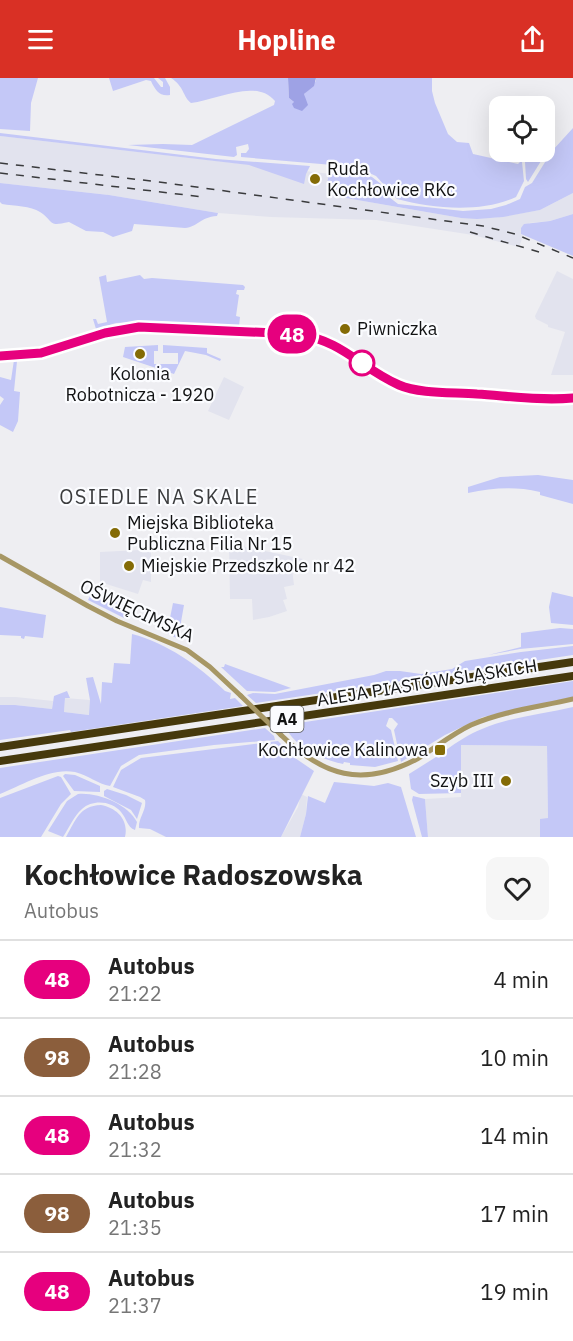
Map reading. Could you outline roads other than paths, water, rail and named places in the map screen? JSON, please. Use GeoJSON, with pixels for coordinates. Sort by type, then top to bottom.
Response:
{"type":"FeatureCollection","features":[{"type":"Feature","properties":{"kind":"highway","name":"ALEJA PIASTÓW ŚLĄSKICH"},"geometry":{"type":"LineString","coordinates":[[0,747],[573,662]]}},
{"type":"Feature","properties":{"kind":"highway","name":"ALEJA PIASTÓW ŚLĄSKICH"},"geometry":{"type":"LineString","coordinates":[[0,761],[573,676]]}},
{"type":"Feature","properties":{"kind":"street"},"geometry":{"type":"LineString","coordinates":[[0,356],[41,353],[105,333],[139,327],[297,334],[334,345],[380,375],[411,388],[573,398]]}},
{"type":"Feature","properties":{"kind":"street","name":"OŚWIĘCIMSKA"},"geometry":{"type":"LineString","coordinates":[[0,556],[97,611],[187,650],[210,667],[304,756],[325,767],[351,775],[369,774],[401,766],[458,732],[484,720],[573,699]]}},
{"type":"Feature","properties":{"kind":"railway"},"geometry":{"type":"LineString","coordinates":[[0,163],[483,226],[515,234],[573,258]]}},
{"type":"Feature","properties":{"kind":"railway"},"geometry":{"type":"LineString","coordinates":[[0,173],[203,197]]}},
{"type":"Feature","properties":{"kind":"railway"},"geometry":{"type":"LineString","coordinates":[[470,232],[539,252]]}},
{"type":"Feature","properties":{"kind":"place","name":"Ruda Kochłowice RKc"},"geometry":{"type":"Point","coordinates":[315,179]}},
{"type":"Feature","properties":{"kind":"place","name":"Piwniczka"},"geometry":{"type":"Point","coordinates":[345,329]}},
{"type":"Feature","properties":{"kind":"place","name":"Kolonia Robotnicza - 1920"},"geometry":{"type":"Point","coordinates":[140,354]}},
{"type":"Feature","properties":{"kind":"place","name":"Miejska Biblioteka Publiczna Filia Nr 15"},"geometry":{"type":"Point","coordinates":[115,533]}},
{"type":"Feature","properties":{"kind":"place","name":"Miejskie Przedszkole nr 42"},"geometry":{"type":"Point","coordinates":[129,566]}},
{"type":"Feature","properties":{"kind":"place","name":"Kochłowice Kalinowa"},"geometry":{"type":"Point","coordinates":[440,750]}},
{"type":"Feature","properties":{"kind":"place","name":"Szyb III"},"geometry":{"type":"Point","coordinates":[506,781]}},
{"type":"Feature","properties":{"kind":"district","name":"OSIEDLE NA SKALE"},"geometry":{"type":"Point","coordinates":[159,497]}}]}
